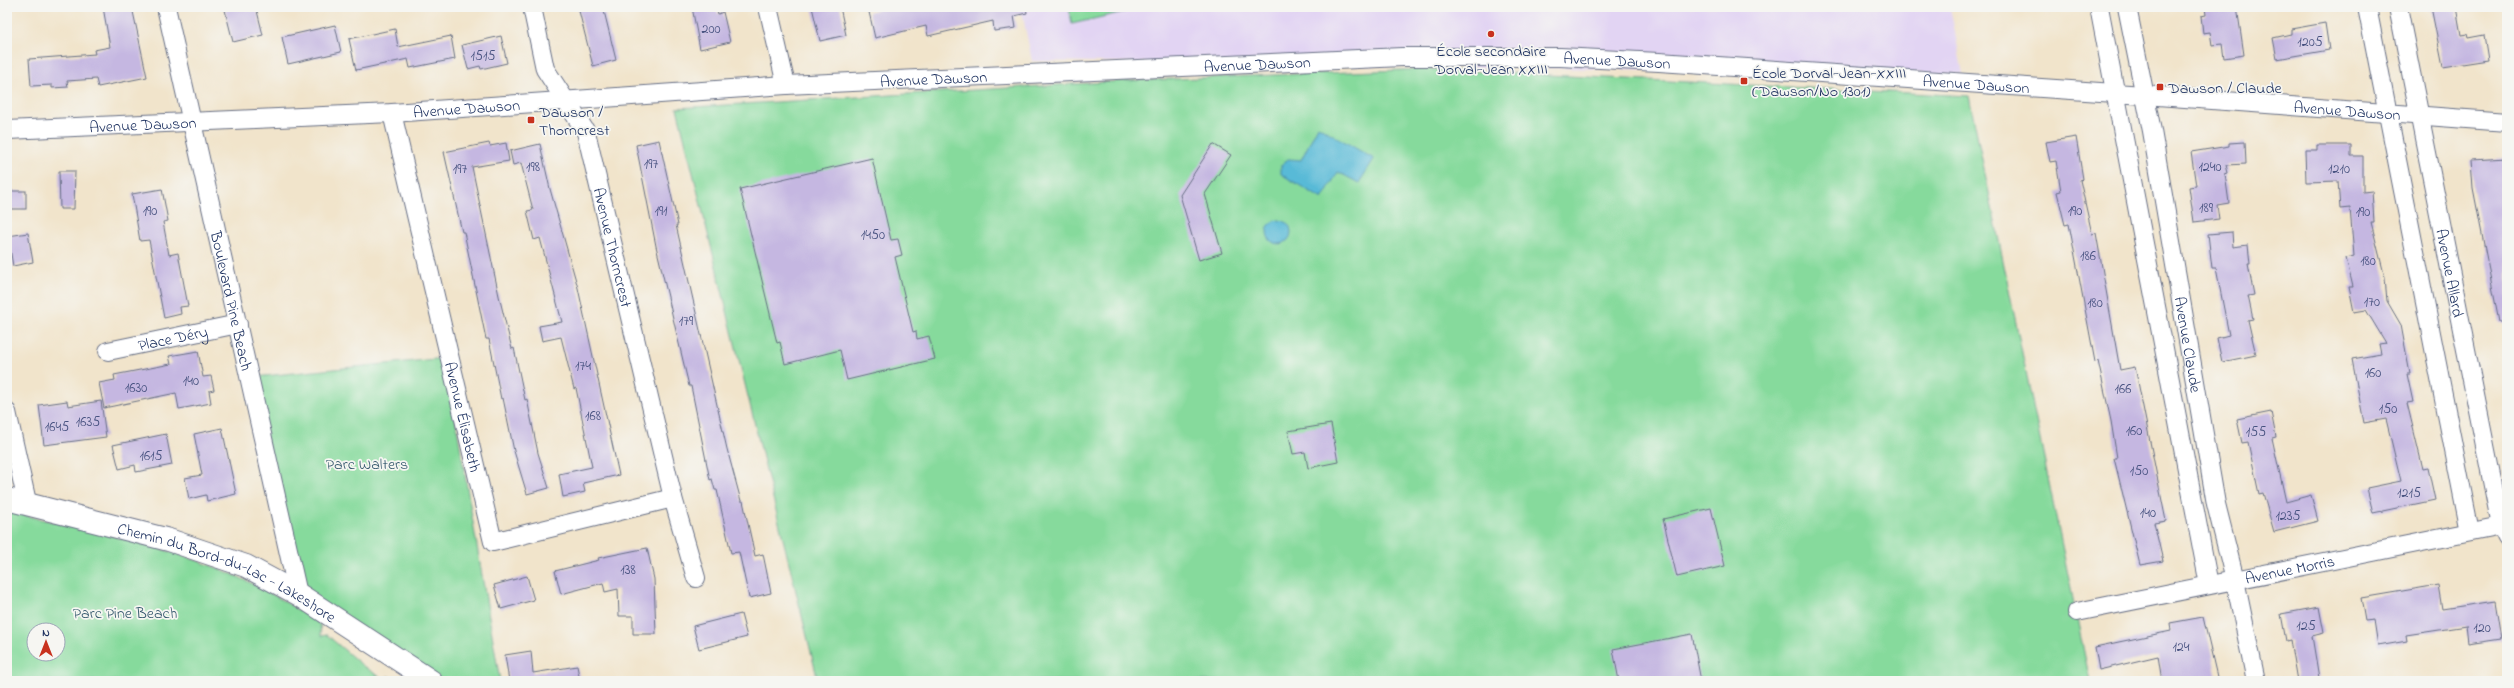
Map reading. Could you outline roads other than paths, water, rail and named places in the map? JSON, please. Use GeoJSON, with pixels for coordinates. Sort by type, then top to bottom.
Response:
{"type":"FeatureCollection","features":[{"type":"Feature","properties":{"kind":"street","name":"Boulevard Pine Beach"},"geometry":{"type":"LineString","coordinates":[[166,7],[298,594]]}},
{"type":"Feature","properties":{"kind":"street","name":"Avenue Thorncrest"},"geometry":{"type":"LineString","coordinates":[[532,7],[545,69],[586,132],[672,498],[696,578]]}},
{"type":"Feature","properties":{"kind":"street"},"geometry":{"type":"LineString","coordinates":[[768,7],[786,86]]}},
{"type":"Feature","properties":{"kind":"street","name":"Avenue Claude"},"geometry":{"type":"LineString","coordinates":[[2099,7],[2117,94],[2209,585]]}},
{"type":"Feature","properties":{"kind":"street","name":"Avenue Claude"},"geometry":{"type":"LineString","coordinates":[[2127,7],[2144,94],[2216,504],[2235,580],[2256,681]]}},
{"type":"Feature","properties":{"kind":"street","name":"Avenue Allard"},"geometry":{"type":"LineString","coordinates":[[2367,7],[2470,532]]}},
{"type":"Feature","properties":{"kind":"street","name":"Avenue Allard"},"geometry":{"type":"LineString","coordinates":[[2398,7],[2504,532]]}},
{"type":"Feature","properties":{"kind":"street","name":"Avenue Dawson"},"geometry":{"type":"LineString","coordinates":[[7,130],[192,124],[567,102],[786,86],[1402,57],[1560,57],[1683,63],[2117,94],[2144,94],[2507,122]]}},
{"type":"Feature","properties":{"kind":"street","name":"Avenue Élisabeth"},"geometry":{"type":"LineString","coordinates":[[392,113],[493,542],[672,498]]}},
{"type":"Feature","properties":{"kind":"street","name":"Place Déry"},"geometry":{"type":"LineString","coordinates":[[108,351],[238,324]]}},
{"type":"Feature","properties":{"kind":"street"},"geometry":{"type":"LineString","coordinates":[[7,412],[17,500]]}},
{"type":"Feature","properties":{"kind":"street","name":"Chemin du Bord-du-Lac - Lakeshore"},"geometry":{"type":"LineString","coordinates":[[17,500],[170,540],[246,566],[298,594],[431,681]]}},
{"type":"Feature","properties":{"kind":"street","name":"Avenue Morris"},"geometry":{"type":"LineString","coordinates":[[2077,612],[2470,532],[2504,532]]}},
{"type":"Feature","properties":{"kind":"water"},"geometry":{"type":"Polygon","coordinates":[[[1318,126],[1374,159],[1359,183],[1338,172],[1322,199],[1281,174],[1281,165],[1288,159],[1301,160],[1318,126]]]}},
{"type":"Feature","properties":{"kind":"water"},"geometry":{"type":"Polygon","coordinates":[[[1274,220],[1284,220],[1291,227],[1291,237],[1284,244],[1274,244],[1267,237],[1267,227],[1274,220]]]}},
{"type":"Feature","properties":{"kind":"place","name":"École secondaire Dorval-Jean XXIII"},"geometry":{"type":"Point","coordinates":[1491,34]}},
{"type":"Feature","properties":{"kind":"place","name":"École Dorval-Jean-XXIII (Dawson/No 1301)"},"geometry":{"type":"Point","coordinates":[1744,81]}},
{"type":"Feature","properties":{"kind":"place","name":"Dawson / Claude"},"geometry":{"type":"Point","coordinates":[2160,87]}},
{"type":"Feature","properties":{"kind":"place","name":"Dawson / Thorncrest"},"geometry":{"type":"Point","coordinates":[531,120]}},
{"type":"Feature","properties":{"kind":"park label","name":"Parc Walters"},"geometry":{"type":"Point","coordinates":[367,463]}},
{"type":"Feature","properties":{"kind":"park label","name":"Parc Pine Beach"},"geometry":{"type":"Point","coordinates":[125,612]}}]}
